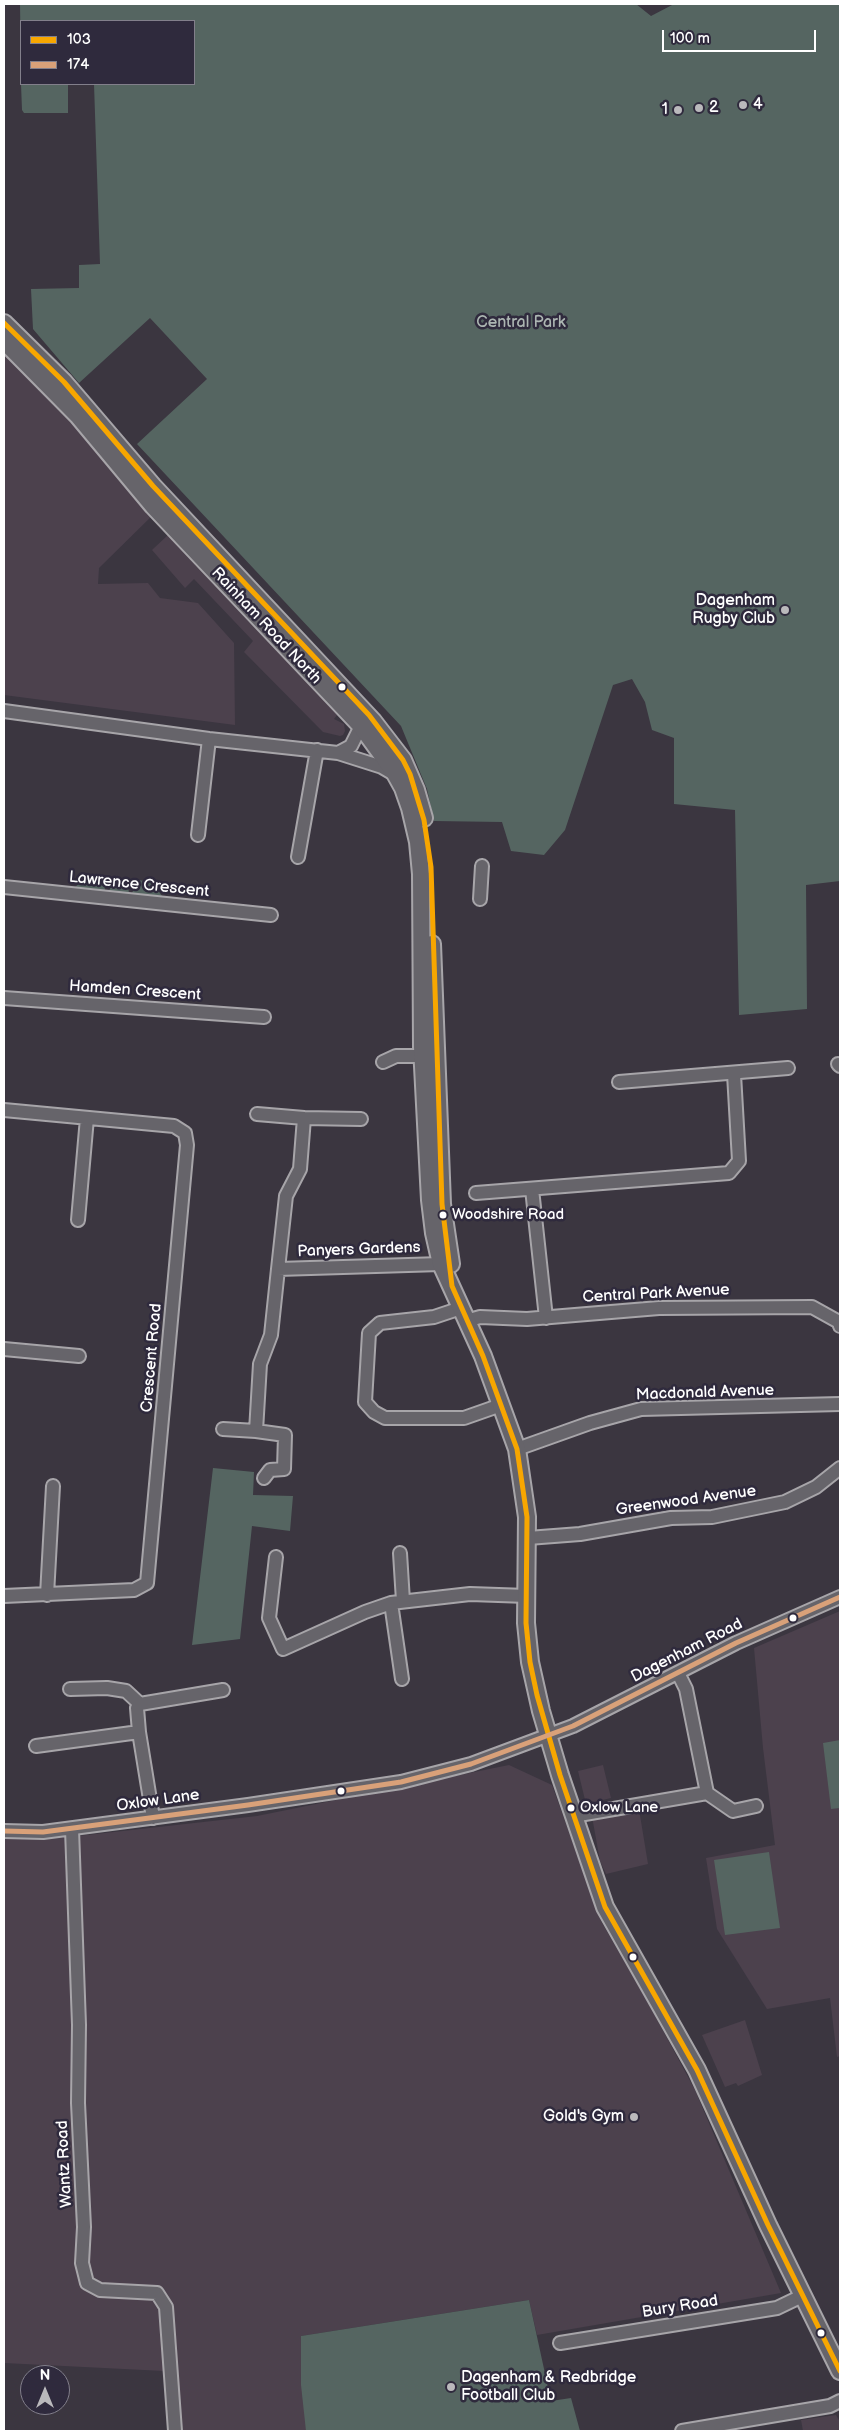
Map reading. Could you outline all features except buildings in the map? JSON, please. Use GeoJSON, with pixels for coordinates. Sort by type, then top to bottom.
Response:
{"type":"FeatureCollection","features":[{"type":"Feature","properties":{"kind":"main road","name":"Rainham Road North"},"geometry":{"type":"LineString","coordinates":[[6,334],[153,506],[361,726],[396,775],[410,808],[420,867],[423,1056],[430,1200],[441,1264],[502,1405],[517,1449],[523,1474],[528,1538],[526,1623],[530,1662],[549,1736],[573,1816],[605,1907],[697,2070],[802,2296],[840,2371]]}},
{"type":"Feature","properties":{"kind":"main road","name":"Rainham Road North"},"geometry":{"type":"LineString","coordinates":[[6,334],[64,382],[153,486],[373,721],[403,760],[410,774],[424,820],[431,867],[442,1204],[452,1286]]}},
{"type":"Feature","properties":{"kind":"street"},"geometry":{"type":"LineString","coordinates":[[4,711],[209,739],[338,753],[382,767],[396,775]]}},
{"type":"Feature","properties":{"kind":"street"},"geometry":{"type":"LineString","coordinates":[[338,753],[351,746],[361,726]]}},
{"type":"Feature","properties":{"kind":"street"},"geometry":{"type":"LineString","coordinates":[[198,835],[209,739]]}},
{"type":"Feature","properties":{"kind":"street"},"geometry":{"type":"LineString","coordinates":[[298,857],[317,750]]}},
{"type":"Feature","properties":{"kind":"street"},"geometry":{"type":"LineString","coordinates":[[480,899],[482,866]]}},
{"type":"Feature","properties":{"kind":"street","name":"Lawrence Crescent"},"geometry":{"type":"LineString","coordinates":[[4,887],[271,915]]}},
{"type":"Feature","properties":{"kind":"street","name":"Hamden Crescent"},"geometry":{"type":"LineString","coordinates":[[4,998],[264,1017]]}},
{"type":"Feature","properties":{"kind":"street"},"geometry":{"type":"LineString","coordinates":[[383,1062],[396,1056],[423,1056]]}},
{"type":"Feature","properties":{"kind":"street"},"geometry":{"type":"LineString","coordinates":[[619,1082],[734,1074],[788,1068]]}},
{"type":"Feature","properties":{"kind":"street"},"geometry":{"type":"LineString","coordinates":[[476,1193],[729,1173],[739,1161],[734,1074]]}},
{"type":"Feature","properties":{"kind":"street","name":"Crescent Road"},"geometry":{"type":"LineString","coordinates":[[4,1110],[174,1126],[185,1133],[186,1155],[147,1583],[134,1590],[4,1596]]}},
{"type":"Feature","properties":{"kind":"street"},"geometry":{"type":"LineString","coordinates":[[257,1114],[304,1118],[361,1118]]}},
{"type":"Feature","properties":{"kind":"street"},"geometry":{"type":"LineString","coordinates":[[78,1220],[87,1118]]}},
{"type":"Feature","properties":{"kind":"street","name":"Panyers Gardens"},"geometry":{"type":"LineString","coordinates":[[256,1431],[260,1364],[271,1335],[286,1196],[300,1168],[304,1118]]}},
{"type":"Feature","properties":{"kind":"street"},"geometry":{"type":"LineString","coordinates":[[532,1189],[546,1318]]}},
{"type":"Feature","properties":{"kind":"street","name":"Panyers Gardens"},"geometry":{"type":"LineString","coordinates":[[278,1269],[441,1264]]}},
{"type":"Feature","properties":{"kind":"street","name":"Central Park Avenue"},"geometry":{"type":"LineString","coordinates":[[502,1405],[464,1418],[385,1418],[374,1412],[365,1402],[369,1333],[380,1323],[464,1314],[493,1317],[546,1318],[659,1308],[812,1307],[840,1322]]}},
{"type":"Feature","properties":{"kind":"street"},"geometry":{"type":"LineString","coordinates":[[4,1349],[79,1356]]}},
{"type":"Feature","properties":{"kind":"street","name":"Macdonald Avenue"},"geometry":{"type":"LineString","coordinates":[[517,1449],[590,1423],[641,1409],[840,1404]]}},
{"type":"Feature","properties":{"kind":"street"},"geometry":{"type":"LineString","coordinates":[[223,1429],[286,1435],[284,1469],[270,1470],[264,1478]]}},
{"type":"Feature","properties":{"kind":"street","name":"Greenwood Avenue"},"geometry":{"type":"LineString","coordinates":[[528,1538],[580,1534],[671,1518],[712,1517],[785,1502],[816,1487],[840,1468]]}},
{"type":"Feature","properties":{"kind":"street"},"geometry":{"type":"LineString","coordinates":[[47,1595],[53,1486]]}},
{"type":"Feature","properties":{"kind":"street"},"geometry":{"type":"LineString","coordinates":[[400,1553],[397,1602],[402,1679]]}},
{"type":"Feature","properties":{"kind":"street"},"geometry":{"type":"LineString","coordinates":[[276,1557],[269,1618],[283,1649],[365,1612],[397,1602],[470,1594],[527,1596]]}},
{"type":"Feature","properties":{"kind":"street","name":"Dagenham Road"},"geometry":{"type":"LineString","coordinates":[[549,1736],[736,1643],[840,1597]]}},
{"type":"Feature","properties":{"kind":"street"},"geometry":{"type":"LineString","coordinates":[[678,1673],[686,1688],[707,1793],[733,1812],[756,1806]]}},
{"type":"Feature","properties":{"kind":"street"},"geometry":{"type":"LineString","coordinates":[[70,1689],[107,1688],[126,1692],[140,1704]]}},
{"type":"Feature","properties":{"kind":"street"},"geometry":{"type":"LineString","coordinates":[[140,1704],[223,1690]]}},
{"type":"Feature","properties":{"kind":"street"},"geometry":{"type":"LineString","coordinates":[[140,1704],[137,1708],[139,1732],[154,1818]]}},
{"type":"Feature","properties":{"kind":"street"},"geometry":{"type":"LineString","coordinates":[[36,1746],[139,1732]]}},
{"type":"Feature","properties":{"kind":"street","name":"Oxlow Lane"},"geometry":{"type":"LineString","coordinates":[[4,1831],[39,1833],[72,1829],[402,1782],[471,1764],[549,1736]]}},
{"type":"Feature","properties":{"kind":"street"},"geometry":{"type":"LineString","coordinates":[[573,1816],[707,1793]]}},
{"type":"Feature","properties":{"kind":"street","name":"Wantz Road"},"geometry":{"type":"LineString","coordinates":[[72,1829],[79,2026],[78,2103],[84,2227],[82,2263],[87,2282],[100,2290],[157,2293],[166,2307],[175,2431]]}},
{"type":"Feature","properties":{"kind":"street","name":"Bury Road"},"geometry":{"type":"LineString","coordinates":[[560,2343],[777,2308],[802,2296]]}},
{"type":"Feature","properties":{"kind":"street"},"geometry":{"type":"LineString","coordinates":[[682,2431],[830,2406],[840,2402]]}},
{"type":"Feature","properties":{"kind":"shaded area"},"geometry":{"type":"Polygon","coordinates":[[[6,348],[27,377],[158,510],[99,568],[98,584],[148,583],[160,598],[198,603],[234,643],[235,725],[4,695],[4,349],[6,348]]]}},
{"type":"Feature","properties":{"kind":"shaded area"},"geometry":{"type":"Polygon","coordinates":[[[169,534],[326,702],[337,715],[334,719],[344,724],[345,731],[343,735],[323,732],[244,652],[253,641],[194,579],[185,588],[152,550],[169,534]]]}},
{"type":"Feature","properties":{"kind":"shaded area"},"geometry":{"type":"Polygon","coordinates":[[[840,1611],[840,2056],[837,2057],[830,1998],[767,2009],[717,1929],[706,1858],[775,1845],[763,1748],[754,1648],[840,1611]]]}},
{"type":"Feature","properties":{"kind":"shaded area"},"geometry":{"type":"Polygon","coordinates":[[[509,1765],[552,1785],[601,1921],[645,1997],[695,2090],[781,2293],[537,2335],[529,2300],[301,2336],[303,2337],[307,2431],[175,2431],[164,2371],[4,2363],[4,1831],[69,1837],[257,1816],[509,1765]]]}},
{"type":"Feature","properties":{"kind":"shaded area"},"geometry":{"type":"Polygon","coordinates":[[[603,1765],[611,1798],[586,1804],[578,1771],[603,1765]]]}},
{"type":"Feature","properties":{"kind":"shaded area"},"geometry":{"type":"Polygon","coordinates":[[[638,1803],[648,1864],[606,1874],[600,1861],[591,1811],[638,1803]]]}},
{"type":"Feature","properties":{"kind":"shaded area"},"geometry":{"type":"Polygon","coordinates":[[[745,2020],[762,2075],[738,2086],[736,2083],[725,2087],[702,2035],[745,2020]]]}},
{"type":"Feature","properties":{"kind":"shaded area"},"geometry":{"type":"Polygon","coordinates":[[[836,2415],[840,2422],[840,2431],[803,2431],[801,2420],[836,2415]]]}},
{"type":"Feature","properties":{"kind":"green space","name":"Central Park"},"geometry":{"type":"Polygon","coordinates":[[[20,4],[636,4],[651,16],[674,4],[840,4],[840,881],[806,885],[807,1009],[739,1015],[735,810],[674,804],[674,738],[652,730],[645,702],[632,679],[613,685],[565,830],[544,855],[511,851],[502,822],[434,821],[427,789],[401,726],[137,444],[207,379],[150,318],[79,383],[33,329],[31,289],[79,288],[79,265],[100,264],[94,85],[195,85],[195,20],[20,20],[20,4]]]}},
{"type":"Feature","properties":{"kind":"green space"},"geometry":{"type":"Polygon","coordinates":[[[21,85],[68,85],[68,113],[24,113],[22,110],[21,85]]]}},
{"type":"Feature","properties":{"kind":"green space"},"geometry":{"type":"Polygon","coordinates":[[[90,875],[103,876],[105,890],[75,887],[90,875]]]}},
{"type":"Feature","properties":{"kind":"green space"},"geometry":{"type":"Polygon","coordinates":[[[114,878],[127,879],[129,893],[109,891],[114,878]]]}},
{"type":"Feature","properties":{"kind":"green space"},"geometry":{"type":"Polygon","coordinates":[[[138,880],[152,882],[162,896],[132,893],[138,880]]]}},
{"type":"Feature","properties":{"kind":"green space"},"geometry":{"type":"Polygon","coordinates":[[[213,1468],[254,1472],[253,1495],[293,1496],[290,1531],[252,1526],[240,1639],[192,1645],[213,1468]]]}},
{"type":"Feature","properties":{"kind":"green space"},"geometry":{"type":"Polygon","coordinates":[[[840,1740],[840,1808],[831,1809],[823,1743],[840,1740]]]}},
{"type":"Feature","properties":{"kind":"green space"},"geometry":{"type":"Polygon","coordinates":[[[769,1852],[780,1928],[725,1935],[714,1860],[769,1852]]]}},
{"type":"Feature","properties":{"kind":"green space"},"geometry":{"type":"Polygon","coordinates":[[[529,2300],[551,2401],[571,2398],[580,2431],[306,2431],[301,2385],[301,2336],[529,2300]]]}},
{"type":"Feature","properties":{"kind":"transit line","name":"103"},"geometry":{"type":"LineString","coordinates":[[4,323],[64,382],[153,486],[369,715],[403,760],[410,774],[424,820],[431,867],[442,1204],[452,1286],[483,1356],[517,1449],[527,1517],[526,1623],[530,1662],[537,1695],[560,1775],[605,1907],[697,2070],[768,2225],[840,2371]]}},
{"type":"Feature","properties":{"kind":"transit line","name":"174"},"geometry":{"type":"LineString","coordinates":[[4,1831],[43,1832],[248,1805],[401,1782],[471,1764],[573,1726],[736,1643],[840,1597]]}},
{"type":"Feature","properties":{"kind":"place","name":"4"},"geometry":{"type":"Point","coordinates":[743,105]}},
{"type":"Feature","properties":{"kind":"place","name":"2"},"geometry":{"type":"Point","coordinates":[699,108]}},
{"type":"Feature","properties":{"kind":"place","name":"1"},"geometry":{"type":"Point","coordinates":[678,110]}},
{"type":"Feature","properties":{"kind":"place","name":"Dagenham Rugby Club"},"geometry":{"type":"Point","coordinates":[785,610]}},
{"type":"Feature","properties":{"kind":"place","name":"Woodshire Road"},"geometry":{"type":"Point","coordinates":[443,1215]}},
{"type":"Feature","properties":{"kind":"place","name":"Oxlow Lane"},"geometry":{"type":"Point","coordinates":[571,1808]}},
{"type":"Feature","properties":{"kind":"place","name":"Gold's Gym"},"geometry":{"type":"Point","coordinates":[634,2117]}},
{"type":"Feature","properties":{"kind":"place","name":"Dagenham & Redbridge Football Club"},"geometry":{"type":"Point","coordinates":[451,2387]}}]}
